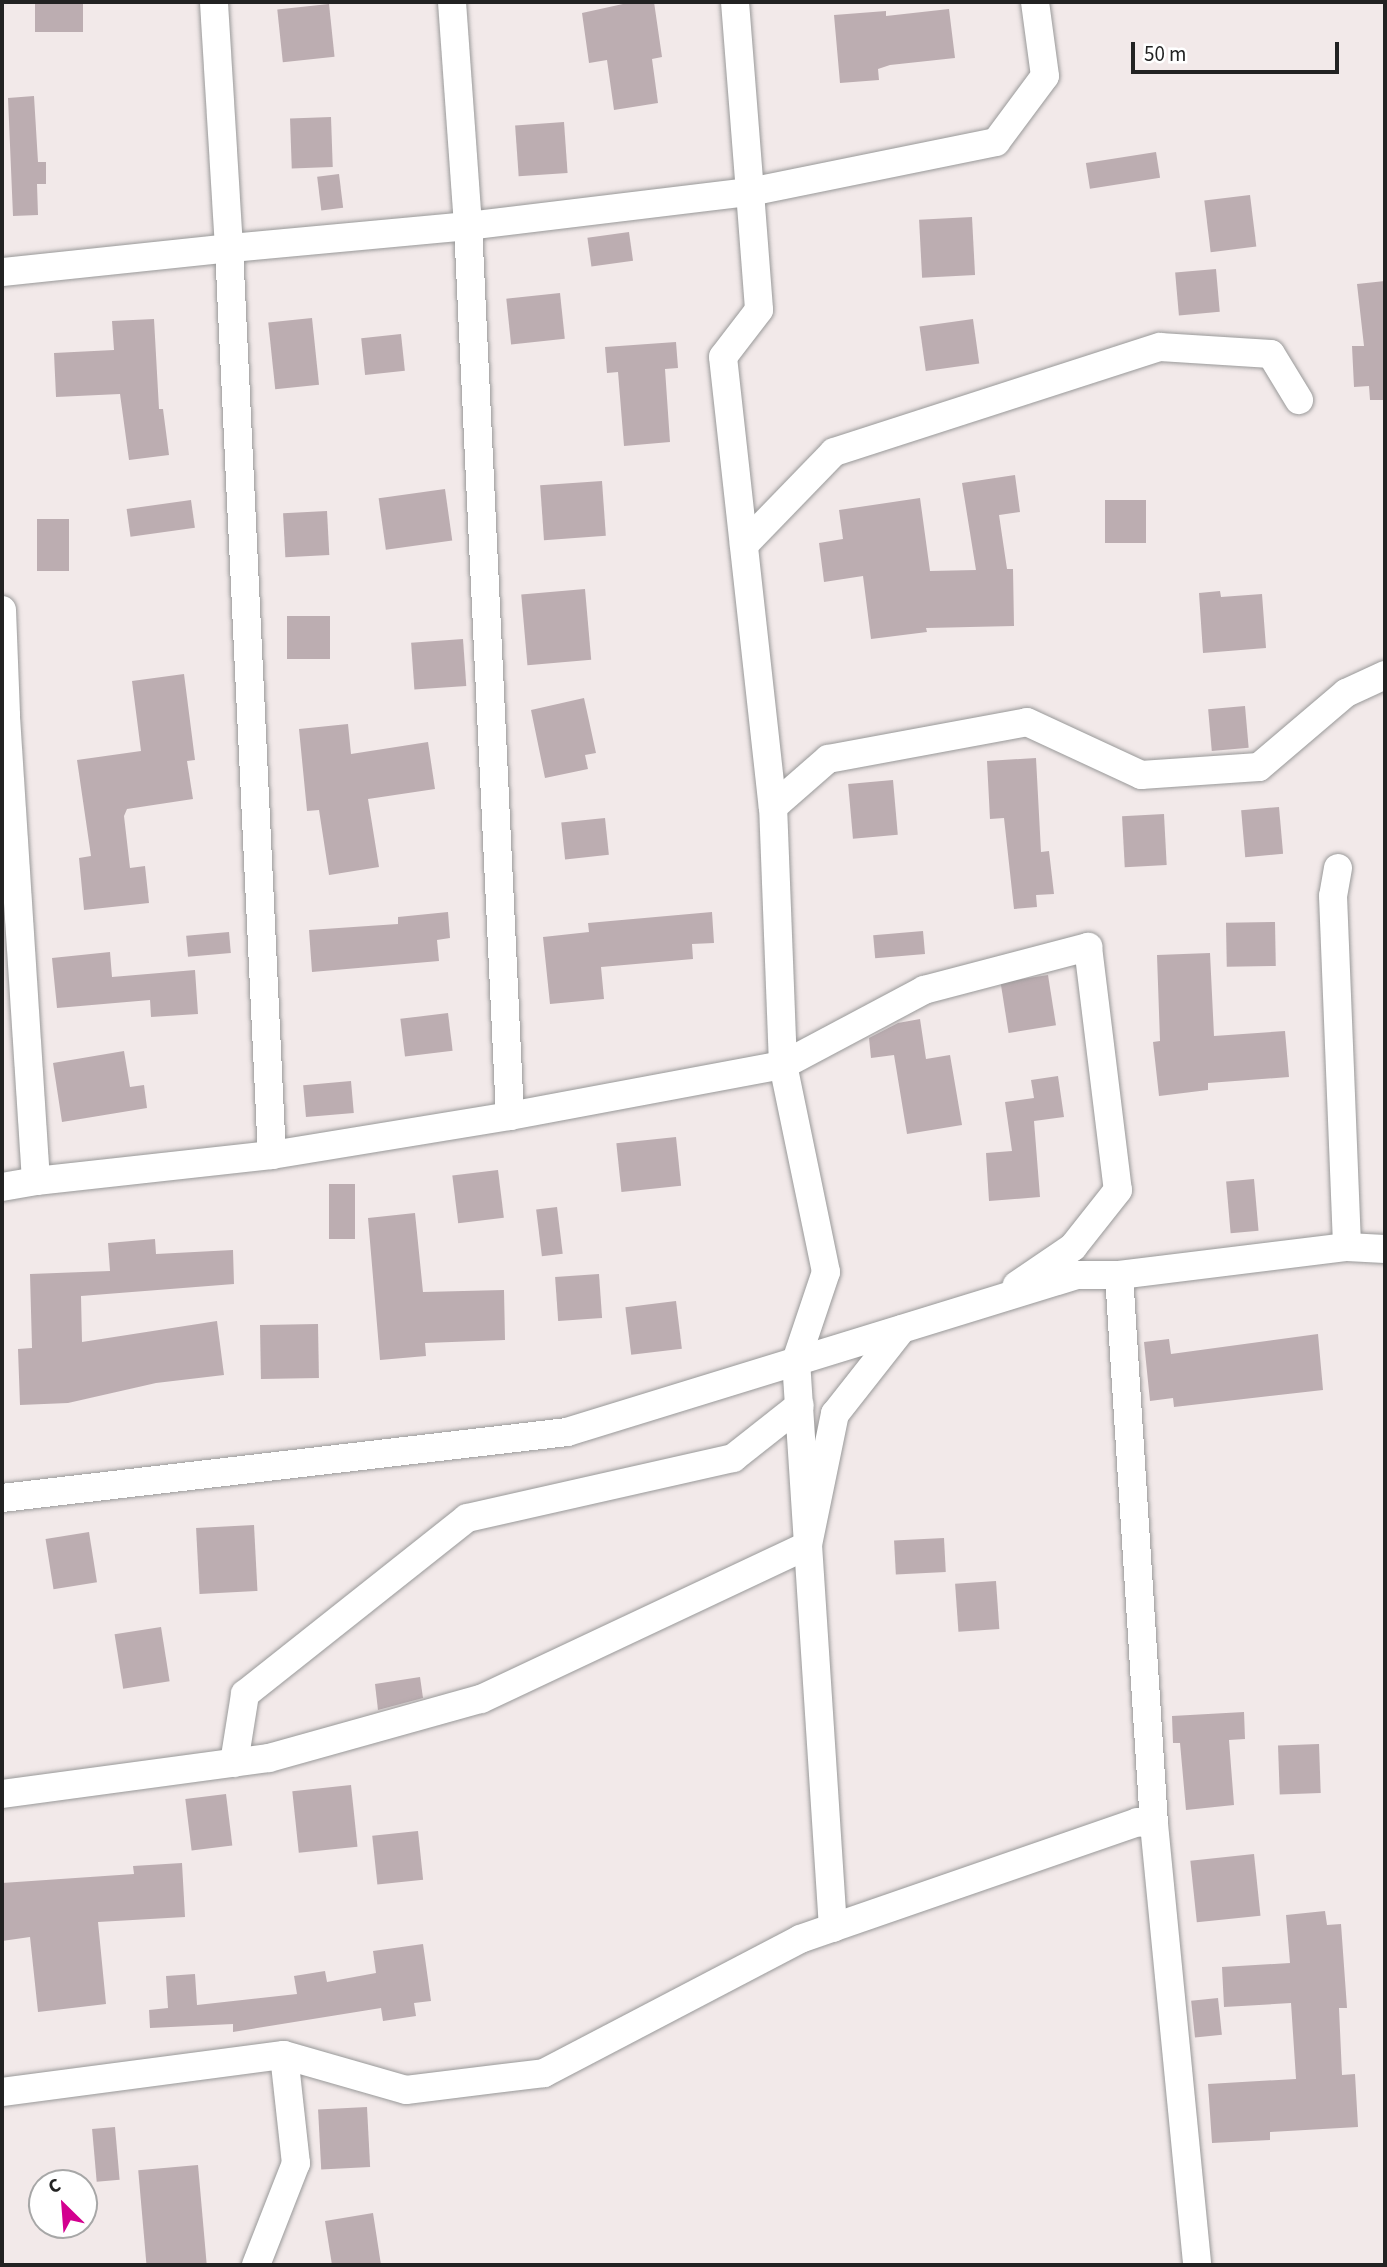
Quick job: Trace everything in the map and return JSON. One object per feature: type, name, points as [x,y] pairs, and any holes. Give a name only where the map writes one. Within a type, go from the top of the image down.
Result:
[{"type":"street","points":[[214,2],[229,248],[272,1155]]},
{"type":"street","points":[[452,2],[468,226],[510,1116]]},
{"type":"street","points":[[735,2],[759,310],[723,357],[773,807],[783,1065],[826,1272],[796,1362],[833,1928]]},
{"type":"street","points":[[2,272],[468,226],[750,192],[996,142],[1045,76],[1035,2]]},
{"type":"street","points":[[744,545],[834,452],[1160,347],[1271,354],[1299,400]]},
{"type":"street","points":[[2,610],[4,718],[36,1181]]},
{"type":"street","points":[[773,807],[828,759],[1027,722],[1141,775],[1259,767],[1346,693],[1385,675]]},
{"type":"street","points":[[1338,868],[1333,896],[1348,1247]]},
{"type":"street","points":[[2,1187],[272,1155],[510,1116],[783,1065],[924,990],[1088,947],[1118,1190],[1073,1247],[994,1301]]},
{"type":"street","points":[[2,1498],[567,1432],[1077,1275],[1119,1275],[1348,1247],[1385,1249]]},
{"type":"street","points":[[1119,1275],[1154,1824],[1197,2265]]},
{"type":"street","points":[[808,1545],[835,1415],[902,1329]]},
{"type":"street","points":[[234,1762],[245,1694],[467,1518],[733,1458],[800,1405]]},
{"type":"street","points":[[2,1794],[269,1758],[481,1699],[808,1545]]},
{"type":"street","points":[[2,2092],[284,2055],[406,2090],[544,2073],[800,1939],[1137,1822],[1154,1824]]},
{"type":"street","points":[[256,2265],[296,2163],[284,2055]]},
{"type":"building","points":[[35,2],[83,2],[83,32],[35,32]]},
{"type":"building","points":[[632,2],[654,2],[662,57],[652,59],[658,103],[614,110],[607,60],[589,63],[582,13]]},
{"type":"building","points":[[329,4],[335,57],[283,62],[277,9]]},
{"type":"building","points":[[949,9],[955,58],[890,65],[878,69],[879,80],[840,83],[834,15],[886,11],[886,16]]},
{"type":"building","points":[[34,96],[38,162],[46,162],[46,184],[37,184],[38,215],[13,216],[8,98]]},
{"type":"building","points":[[331,117],[333,167],[292,168],[290,118]]},
{"type":"building","points":[[564,122],[568,173],[519,176],[515,125]]},
{"type":"building","points":[[1156,152],[1160,178],[1090,189],[1086,163]]},
{"type":"building","points":[[339,174],[343,208],[321,210],[317,177]]},
{"type":"building","points":[[1250,195],[1256,247],[1211,252],[1204,201]]},
{"type":"building","points":[[972,217],[975,275],[922,278],[919,220]]},
{"type":"building","points":[[629,232],[633,261],[591,267],[587,238]]},
{"type":"building","points":[[1216,269],[1220,312],[1179,315],[1175,273]]},
{"type":"building","points":[[1385,281],[1385,400],[1370,400],[1369,386],[1354,387],[1352,346],[1364,346],[1357,284]]},
{"type":"building","points":[[560,293],[565,339],[511,344],[506,299]]},
{"type":"building","points":[[312,318],[319,385],[275,389],[268,323]]},
{"type":"building","points":[[154,319],[159,409],[163,409],[169,455],[129,460],[120,394],[56,397],[54,353],[114,350],[112,321]]},
{"type":"building","points":[[973,319],[979,364],[926,371],[920,327]]},
{"type":"building","points":[[401,334],[405,371],[365,375],[361,338]]},
{"type":"building","points":[[676,342],[678,368],[665,369],[670,442],[624,446],[618,372],[607,373],[605,347]]},
{"type":"building","points":[[1015,475],[1020,512],[999,515],[1007,569],[1013,569],[1014,626],[926,628],[927,632],[871,639],[863,576],[824,582],[819,543],[843,539],[839,510],[920,498],[930,571],[976,570],[962,483]]},
{"type":"building","points":[[602,481],[606,536],[544,540],[540,485]]},
{"type":"building","points":[[445,489],[452,540],[386,550],[379,498]]},
{"type":"building","points":[[191,500],[195,528],[131,537],[127,509]]},
{"type":"building","points":[[1105,500],[1146,500],[1146,543],[1105,543]]},
{"type":"building","points":[[327,511],[329,555],[285,557],[283,513]]},
{"type":"building","points":[[37,519],[69,519],[69,571],[37,571]]},
{"type":"building","points":[[585,589],[591,660],[527,665],[521,595]]},
{"type":"building","points":[[1220,591],[1221,597],[1262,594],[1266,648],[1203,653],[1199,593]]},
{"type":"building","points":[[287,616],[330,616],[330,659],[287,659]]},
{"type":"building","points":[[463,639],[466,686],[414,690],[411,643]]},
{"type":"building","points":[[184,674],[195,760],[187,761],[193,799],[127,809],[124,816],[130,868],[145,866],[149,903],[84,910],[79,858],[91,856],[77,760],[141,751],[132,681]]},
{"type":"building","points":[[584,698],[596,753],[585,755],[588,769],[545,778],[531,710]]},
{"type":"building","points":[[1245,706],[1249,748],[1212,751],[1208,709]]},
{"type":"building","points":[[348,724],[351,754],[428,742],[435,789],[368,799],[379,867],[329,875],[319,810],[307,811],[299,729]]},
{"type":"building","points":[[1036,758],[1041,852],[1049,851],[1054,894],[1036,895],[1037,907],[1014,909],[1004,818],[990,819],[987,761]]},
{"type":"building","points":[[893,780],[898,835],[853,839],[848,784]]},
{"type":"building","points":[[1279,807],[1283,854],[1245,857],[1241,810]]},
{"type":"building","points":[[1164,814],[1167,865],[1125,867],[1122,816]]},
{"type":"building","points":[[605,818],[609,855],[565,859],[561,823]]},
{"type":"building","points":[[448,912],[450,938],[437,940],[439,961],[312,972],[309,930],[398,924],[398,917]]},
{"type":"building","points":[[712,912],[714,943],[692,944],[693,959],[601,967],[604,999],[550,1004],[543,937],[589,932],[588,923]]},
{"type":"building","points":[[1275,922],[1276,966],[1227,967],[1226,923]]},
{"type":"building","points":[[923,931],[925,954],[875,958],[873,935]]},
{"type":"building","points":[[229,932],[231,953],[188,957],[186,936]]},
{"type":"building","points":[[110,952],[112,977],[195,970],[198,1014],[151,1017],[150,1000],[57,1008],[52,958]]},
{"type":"building","points":[[1210,953],[1214,1036],[1285,1031],[1289,1077],[1208,1083],[1208,1090],[1159,1096],[1153,1042],[1160,1041],[1157,955]]},
{"type":"building","points":[[1048,975],[1056,1025],[1009,1033],[1001,983]]},
{"type":"building","points":[[448,1013],[453,1051],[405,1057],[400,1019]]},
{"type":"building","points":[[920,1019],[926,1059],[950,1055],[962,1125],[907,1134],[894,1055],[871,1058],[869,1038],[898,1023]]},
{"type":"building","points":[[124,1051],[130,1087],[144,1085],[147,1108],[62,1122],[53,1063]]},
{"type":"building","points":[[1058,1076],[1064,1117],[1034,1121],[1040,1197],[989,1201],[986,1153],[1012,1151],[1005,1102],[1034,1098],[1031,1080]]},
{"type":"building","points":[[351,1081],[354,1113],[306,1117],[303,1085]]},
{"type":"building","points":[[676,1137],[681,1186],[621,1192],[616,1143]]},
{"type":"building","points":[[498,1170],[504,1218],[458,1223],[452,1176]]},
{"type":"building","points":[[1254,1179],[1259,1231],[1231,1233],[1226,1181]]},
{"type":"building","points":[[329,1184],[355,1184],[355,1239],[329,1239]]},
{"type":"building","points":[[557,1207],[563,1254],[542,1256],[536,1210]]},
{"type":"building","points":[[415,1213],[423,1292],[504,1290],[505,1340],[425,1343],[426,1356],[380,1360],[368,1218]]},
{"type":"building","points":[[155,1239],[156,1254],[233,1250],[234,1284],[81,1296],[82,1342],[217,1321],[224,1375],[156,1383],[68,1403],[20,1405],[18,1349],[32,1348],[30,1274],[110,1271],[108,1243]]},
{"type":"building","points":[[599,1274],[602,1318],[558,1321],[555,1277]]},
{"type":"building","points":[[676,1301],[682,1349],[631,1355],[625,1307]]},
{"type":"building","points":[[318,1324],[319,1378],[261,1379],[260,1325]]},
{"type":"building","points":[[1318,1334],[1323,1390],[1174,1407],[1173,1398],[1150,1401],[1144,1342],[1169,1339],[1171,1354]]},
{"type":"building","points":[[254,1525],[257,1591],[200,1594],[196,1528]]},
{"type":"building","points":[[89,1532],[97,1582],[54,1589],[46,1539]]},
{"type":"building","points":[[944,1538],[946,1572],[896,1575],[894,1541]]},
{"type":"building","points":[[996,1581],[999,1629],[958,1632],[955,1584]]},
{"type":"building","points":[[161,1627],[170,1681],[123,1689],[115,1634]]},
{"type":"building","points":[[420,1677],[423,1698],[378,1710],[375,1684]]},
{"type":"building","points":[[1244,1712],[1245,1739],[1229,1740],[1234,1805],[1186,1810],[1180,1743],[1173,1743],[1172,1716]]},
{"type":"building","points":[[1319,1744],[1321,1793],[1280,1794],[1278,1745]]},
{"type":"building","points":[[351,1785],[357,1847],[299,1853],[292,1791]]},
{"type":"building","points":[[226,1794],[232,1846],[192,1851],[185,1799]]},
{"type":"building","points":[[418,1831],[423,1880],[377,1885],[372,1836]]},
{"type":"building","points":[[1254,1854],[1260,1916],[1197,1922],[1190,1861]]},
{"type":"building","points":[[182,1863],[185,1917],[98,1922],[106,2004],[38,2012],[30,1937],[2,1941],[2,1883],[134,1874],[133,1866]]},
{"type":"building","points":[[1325,1911],[1327,1925],[1341,1924],[1347,2008],[1339,2008],[1342,2075],[1355,2074],[1358,2127],[1270,2132],[1270,2140],[1212,2143],[1208,2084],[1296,2079],[1291,2003],[1224,2007],[1222,1967],[1290,1963],[1286,1915]]},
{"type":"building","points":[[423,1944],[431,2001],[414,2003],[416,2016],[383,2021],[381,2008],[233,2032],[233,2024],[150,2028],[149,2010],[168,2008],[166,1976],[195,1974],[197,2005],[297,1994],[294,1976],[325,1971],[327,1982],[376,1973],[373,1951]]},
{"type":"building","points":[[1218,1998],[1222,2035],[1195,2038],[1191,2001]]},
{"type":"building","points":[[367,2107],[370,2167],[321,2169],[318,2110]]},
{"type":"building","points":[[115,2127],[120,2180],[98,2182],[98,2169],[96,2169],[92,2129]]},
{"type":"building","points":[[198,2165],[207,2265],[147,2265],[138,2170]]},
{"type":"building","points":[[373,2213],[381,2265],[332,2265],[325,2221]]}]
